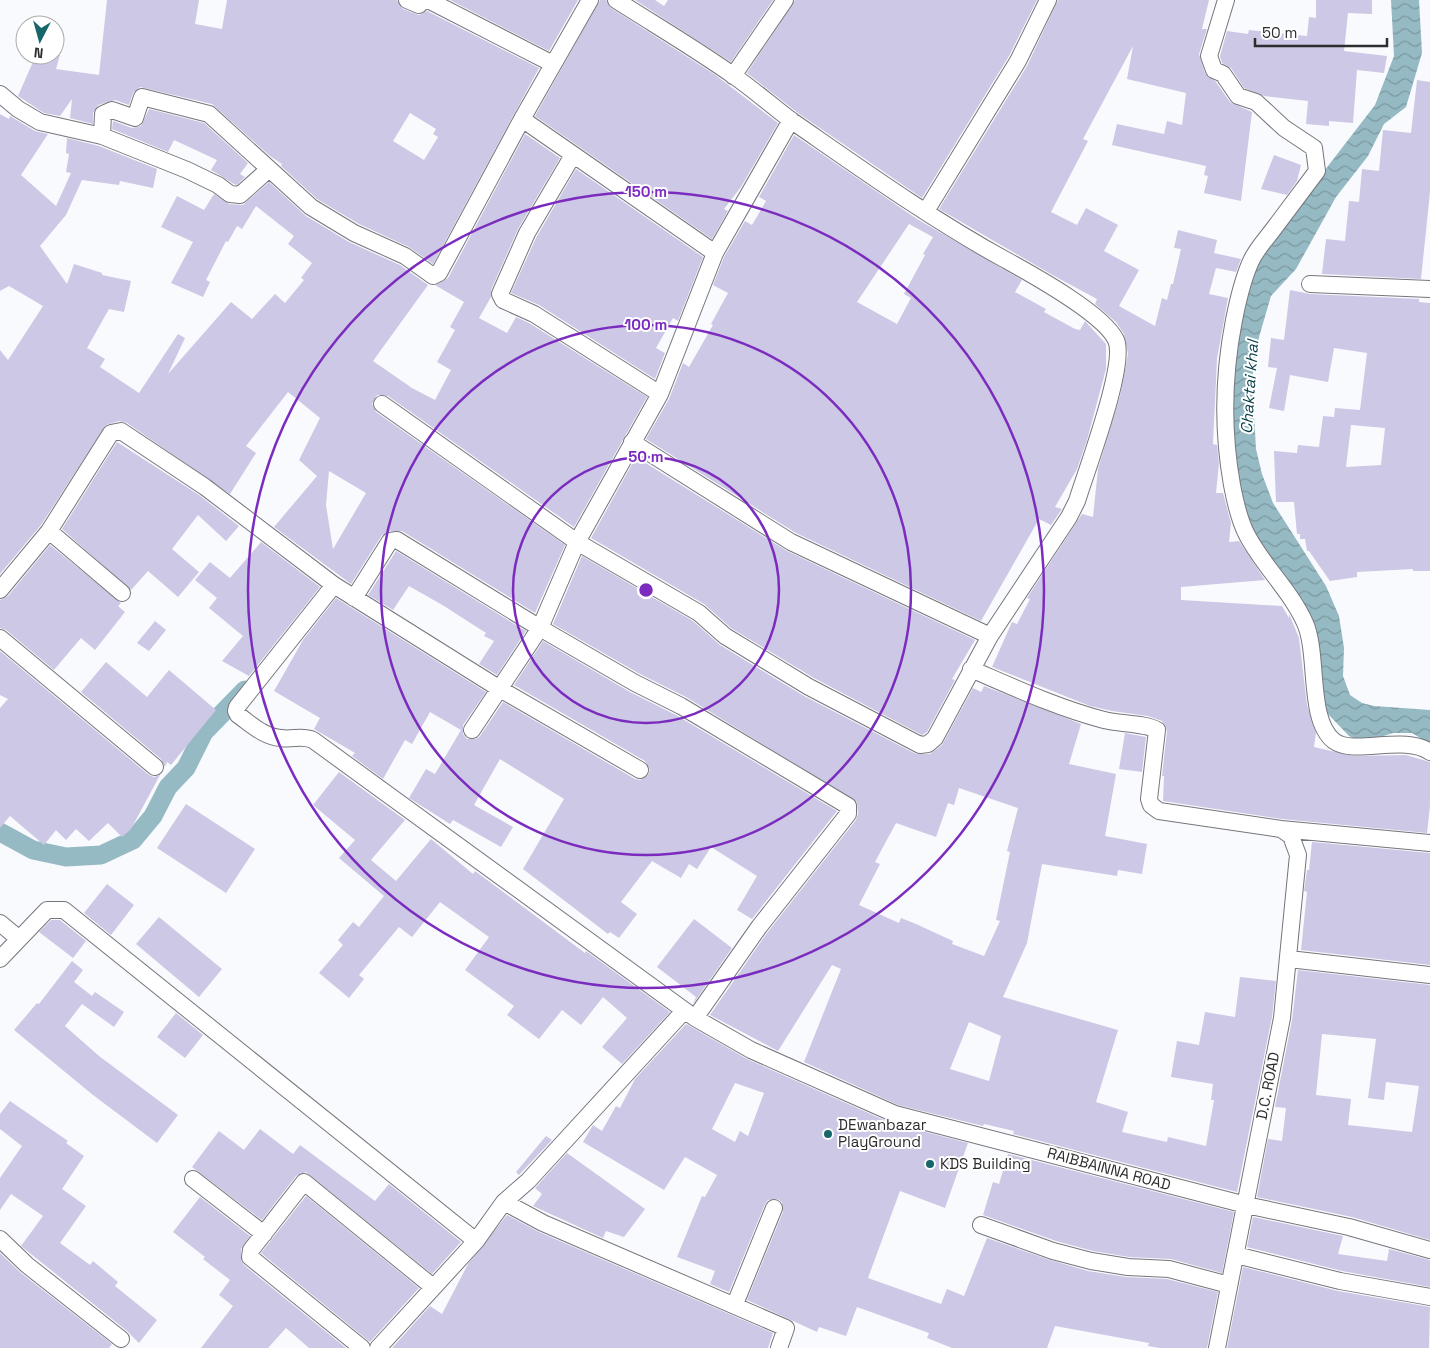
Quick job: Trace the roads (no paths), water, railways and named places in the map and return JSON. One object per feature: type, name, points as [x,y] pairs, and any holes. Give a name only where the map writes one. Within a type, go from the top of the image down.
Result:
[{"type":"street","points":[[408,0],[419,5],[422,0]]},
{"type":"street","points":[[428,0],[553,64]]},
{"type":"street","points":[[102,136],[103,114],[107,111],[135,118],[140,101],[146,97],[209,114],[311,207],[354,233],[405,256],[433,276],[439,272],[522,119],[590,0]]},
{"type":"street","points":[[382,404],[577,542],[699,613],[725,636],[809,687],[920,745],[928,744],[935,738],[990,636],[1074,506],[1116,375],[1119,348],[1116,339],[1094,316],[1052,286],[991,252],[926,210],[791,120],[733,76],[616,0]]},
{"type":"street","points":[[733,76],[785,0]]},
{"type":"street","points":[[926,210],[1018,61],[1048,0]]},
{"type":"street","points":[[1226,0],[1210,56],[1214,70],[1223,74],[1238,96],[1256,102],[1284,128],[1314,148],[1317,171],[1252,258],[1238,298],[1228,352],[1224,394],[1225,446],[1238,513],[1246,534],[1297,608],[1305,623],[1310,639],[1319,717],[1331,738],[1336,743],[1353,745],[1405,745],[1426,749],[1430,752]]},
{"type":"street","points":[[0,94],[18,109],[40,122],[102,136],[187,170],[218,185],[230,194],[240,195],[269,169]]},
{"type":"street","points":[[522,119],[715,253]]},
{"type":"street","points":[[472,730],[540,628],[577,542],[660,394],[715,253],[791,120]]},
{"type":"street","points":[[573,155],[527,233],[500,294],[503,300],[534,314],[660,394]]},
{"type":"street","points":[[1310,284],[1430,289]]},
{"type":"street","points":[[0,590],[49,531],[111,433],[121,431],[205,487],[334,586],[500,690],[640,770]]},
{"type":"street","points":[[632,442],[791,542],[990,636]]},
{"type":"street","points":[[49,531],[122,593]]},
{"type":"street","points":[[354,598],[393,539],[540,628],[635,683],[681,706],[848,806],[848,814],[689,1014],[528,1181],[504,1202],[476,1241],[378,1348]]},
{"type":"street","name":"RAIBBAINNA ROAD","points":[[334,586],[237,707],[238,715],[267,735],[279,738],[305,737],[313,740],[689,1014],[751,1050],[895,1114],[1246,1205],[1350,1228],[1430,1250]]},
{"type":"street","points":[[0,638],[155,767]]},
{"type":"street","points":[[971,669],[1063,707],[1105,720],[1150,727],[1157,730],[1149,799],[1154,809],[1281,829],[1430,843]]},
{"type":"street","name":"D.C. ROAD","points":[[1217,1348],[1282,1018],[1298,855],[1291,836],[1281,829]]},
{"type":"street","points":[[0,959],[18,938],[47,910],[64,910],[476,1241]]},
{"type":"street","points":[[0,923],[18,938]]},
{"type":"street","points":[[1289,959],[1430,975]]},
{"type":"street","points":[[193,1179],[264,1234]]},
{"type":"street","points":[[362,1348],[250,1257],[251,1250],[304,1182],[433,1287]]},
{"type":"street","points":[[504,1202],[591,1245],[735,1304],[786,1328],[779,1348]]},
{"type":"street","points":[[735,1304],[774,1208]]},
{"type":"street","points":[[981,1225],[1053,1251],[1091,1262],[1128,1267],[1168,1269],[1229,1286]]},
{"type":"street","points":[[0,1239],[27,1265],[121,1339]]},
{"type":"street","points":[[1236,1255],[1340,1281],[1430,1297]]},
{"type":"water","name":"Chaktai khal","points":[[1391,0],[1419,0],[1422,53],[1406,107],[1384,124],[1368,156],[1336,197],[1296,269],[1271,296],[1259,337],[1252,379],[1256,449],[1262,474],[1273,503],[1326,586],[1339,616],[1344,648],[1343,676],[1350,695],[1362,703],[1374,706],[1430,710],[1430,744],[1412,733],[1393,733],[1368,741],[1358,740],[1349,736],[1327,713],[1313,636],[1251,535],[1231,461],[1231,356],[1244,289],[1265,252],[1298,205],[1375,105],[1394,56]]},
{"type":"waterway","points":[[0,832],[33,850],[66,857],[101,855],[133,840],[153,816],[168,787],[186,768],[204,732],[245,690]]},
{"type":"place","name":"DEwanbazar PlayGround","points":[[828,1134]]},
{"type":"place","name":"KDS Building","points":[[930,1164]]}]
